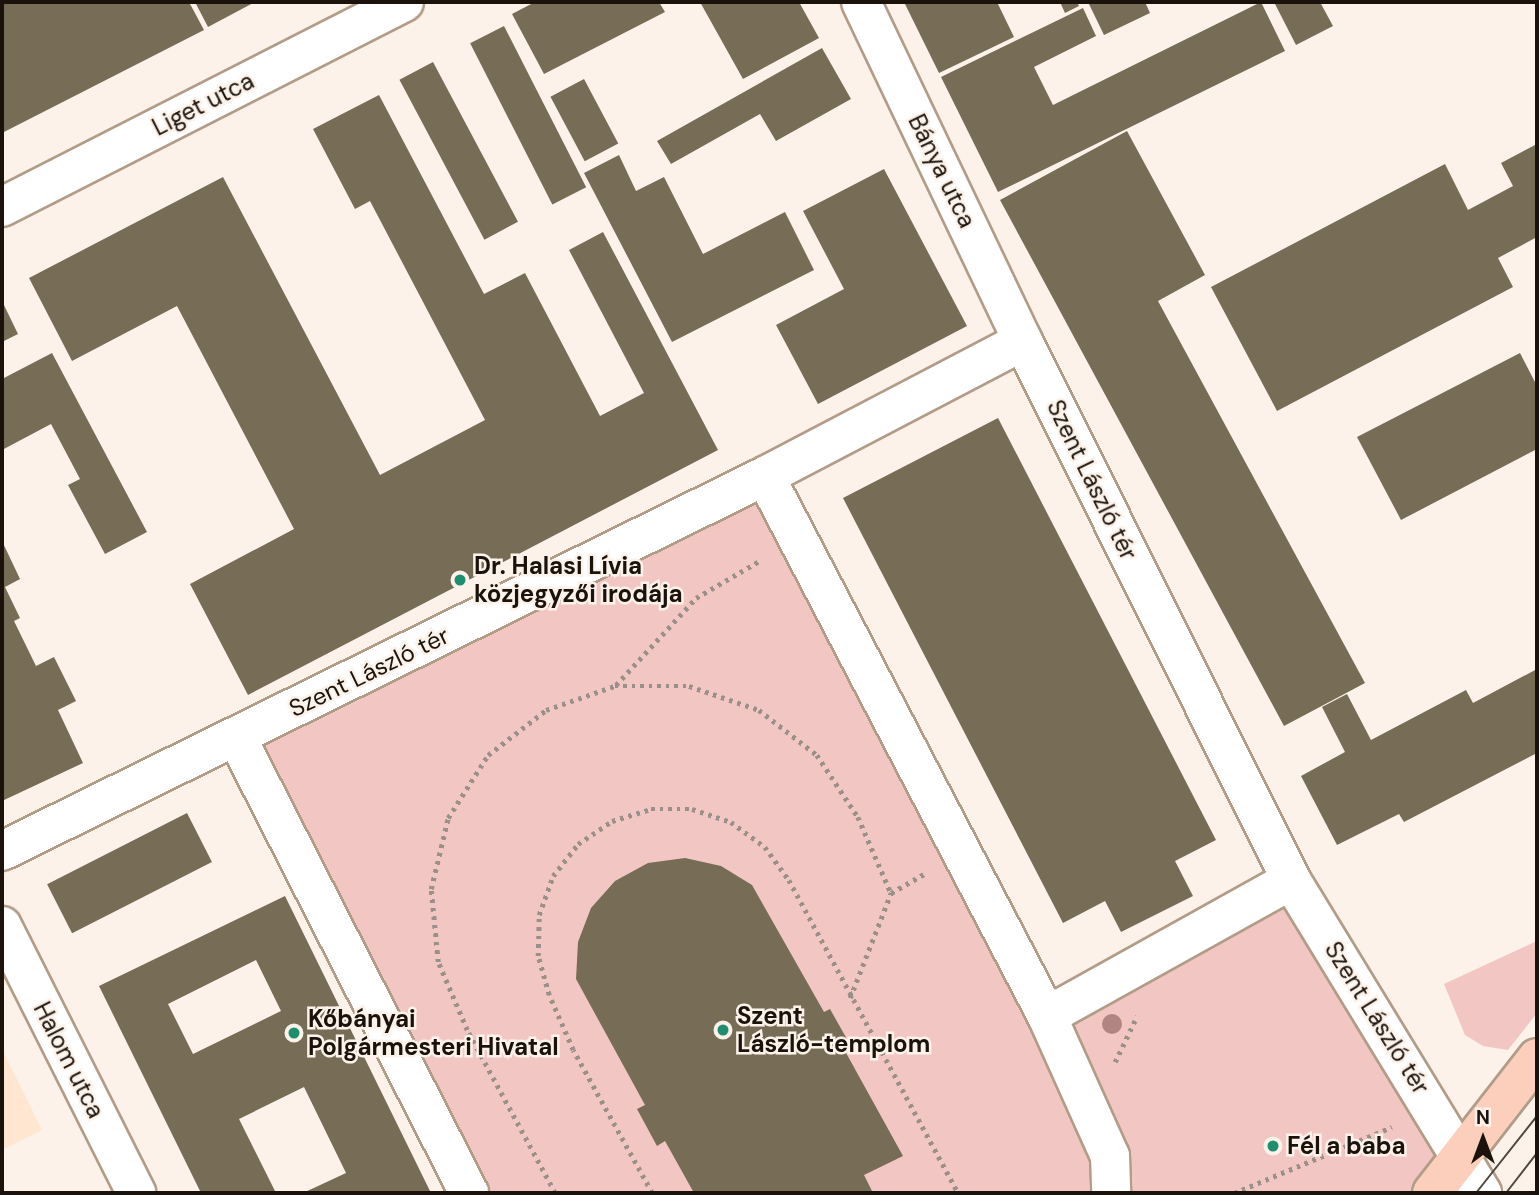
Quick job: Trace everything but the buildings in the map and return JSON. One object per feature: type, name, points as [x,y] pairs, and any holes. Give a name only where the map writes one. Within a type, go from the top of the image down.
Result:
[{"type":"main road","points":[[1432,1193],[1537,1058]]},
{"type":"street","name":"Liget utca","points":[[2,207],[404,2]]},
{"type":"street","name":"Bánya utca","points":[[861,2],[1023,341]]},
{"type":"street","name":"Szent László tér","points":[[2,851],[237,738],[765,476],[1023,341],[1291,880],[1435,1110],[1460,1157]]},
{"type":"street","points":[[765,476],[1047,1016],[1110,1156],[1111,1193]]},
{"type":"street","points":[[237,738],[470,1193]]},
{"type":"street","points":[[1047,1016],[1291,880]]},
{"type":"street","name":"Halom utca","points":[[2,926],[136,1193]]},
{"type":"street","points":[[1460,1157],[1482,1193]]},
{"type":"path","points":[[615,686],[696,598],[798,539]]},
{"type":"path","points":[[555,1193],[467,1030],[438,962],[430,890],[448,818],[488,755],[546,710],[615,686],[689,686],[759,710],[817,755],[858,817],[891,893]]},
{"type":"path","points":[[652,1193],[573,1050],[549,995],[538,956],[539,915],[553,876],[578,844],[612,821],[651,809],[692,809],[732,822],[765,847],[789,880],[957,1193]]},
{"type":"path","points":[[850,998],[891,893],[962,853]]},
{"type":"path","points":[[1090,1113],[1143,1006]]},
{"type":"path","points":[[1234,1193],[1435,1110]]},
{"type":"shaded area","points":[[765,476],[1047,1015],[1291,880],[1460,1157],[1432,1193],[469,1193],[237,738]]},
{"type":"shaded area","points":[[1537,941],[1537,1013],[1508,1050],[1483,1046],[1465,1035],[1444,984]]},
{"type":"shaded area","points":[[2,1049],[42,1130],[2,1150]]},
{"type":"tram line","points":[[1476,1193],[1537,1116]]},
{"type":"tram line","points":[[1506,1193],[1537,1153]]},
{"type":"place","name":"Dr. Halasi Lívia közjegyzői irodája","points":[[460,580]]},
{"type":"place","name":"Szent László-templom","points":[[723,1030]]},
{"type":"place","name":"Kőbányai Polgármesteri Hivatal","points":[[294,1033]]},
{"type":"place","name":"Fél a baba","points":[[1273,1146]]}]
